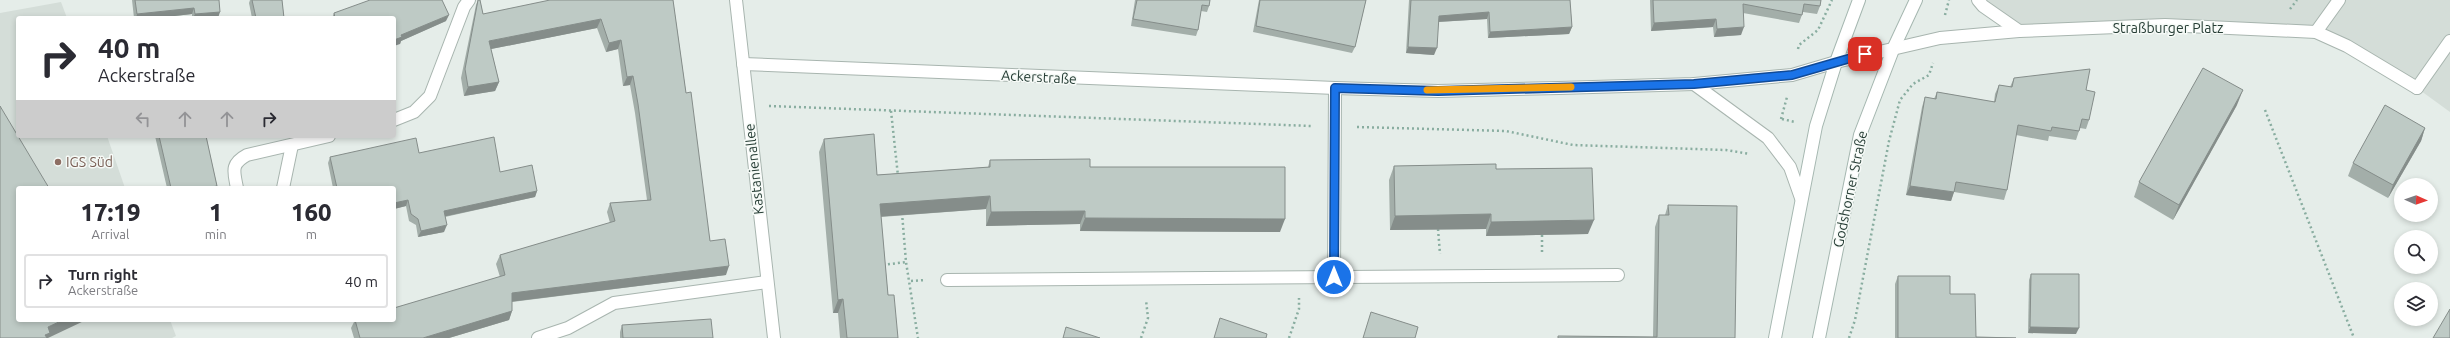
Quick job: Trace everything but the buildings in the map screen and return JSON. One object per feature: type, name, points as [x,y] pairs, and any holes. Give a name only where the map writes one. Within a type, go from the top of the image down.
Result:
[{"type":"street","points":[[396,119],[414,112],[430,96],[464,7],[469,0]]},
{"type":"street","name":"Kastanienallee","points":[[736,0],[774,338]]},
{"type":"street","points":[[1775,338],[1816,126],[1836,62],[1859,0]]},
{"type":"street","name":"Godshorner Straße","points":[[1819,338],[1860,135],[1894,47],[1916,0]]},
{"type":"street","points":[[1978,0],[1983,6],[2019,31]]},
{"type":"street","points":[[2316,32],[2339,0]]},
{"type":"street","name":"Straßburger Platz","points":[[1836,62],[1894,47],[1940,38],[2019,31],[2165,25],[2316,32],[2347,46],[2417,88],[2450,41]]},
{"type":"street","name":"Ackerstraße","points":[[743,64],[1438,91],[1694,84],[1792,75],[1836,62]]},
{"type":"street","points":[[1694,84],[1768,138],[1790,167],[1801,198]]},
{"type":"street","points":[[1334,277],[1335,88]]},
{"type":"street","points":[[238,186],[234,169],[238,160],[247,155],[321,138]]},
{"type":"street","points":[[283,186],[292,145]]},
{"type":"street","points":[[947,280],[1618,275]]},
{"type":"street","points":[[538,338],[568,328],[614,302],[767,282]]},
{"type":"path","points":[[748,105],[1334,127],[1506,131],[1573,145],[1726,150],[1756,156],[1782,119],[1799,45],[1818,30],[1832,0]]},
{"type":"path","points":[[1849,338],[1854,320],[1889,141],[1900,100],[1913,84],[1930,75],[1940,38]]},
{"type":"path","points":[[2265,110],[2354,338]]},
{"type":"path","points":[[891,111],[899,179]]},
{"type":"path","points":[[902,209],[906,262],[918,338]]},
{"type":"path","points":[[879,265],[906,262]]},
{"type":"path","points":[[1141,338],[1148,318],[1144,278]]},
{"type":"path","points":[[1289,338],[1299,310],[1298,278]]},
{"type":"shaded area","points":[[1978,0],[2450,0],[2450,112],[2417,88],[2316,32],[2276,29],[2019,31]]},
{"type":"shaded area","name":"IGS Süd","points":[[61,2],[66,16],[16,16],[16,138],[108,138],[124,186],[16,186],[16,322],[171,322],[176,336],[172,338],[0,338],[0,13]]},
{"type":"slow traffic","points":[[1427,90],[1571,87]]},
{"type":"place","name":"IGS Süd","points":[[58,162]]},
{"type":"route","points":[[1334,277],[1335,88],[1438,91],[1694,84],[1792,75],[1865,54]]}]
